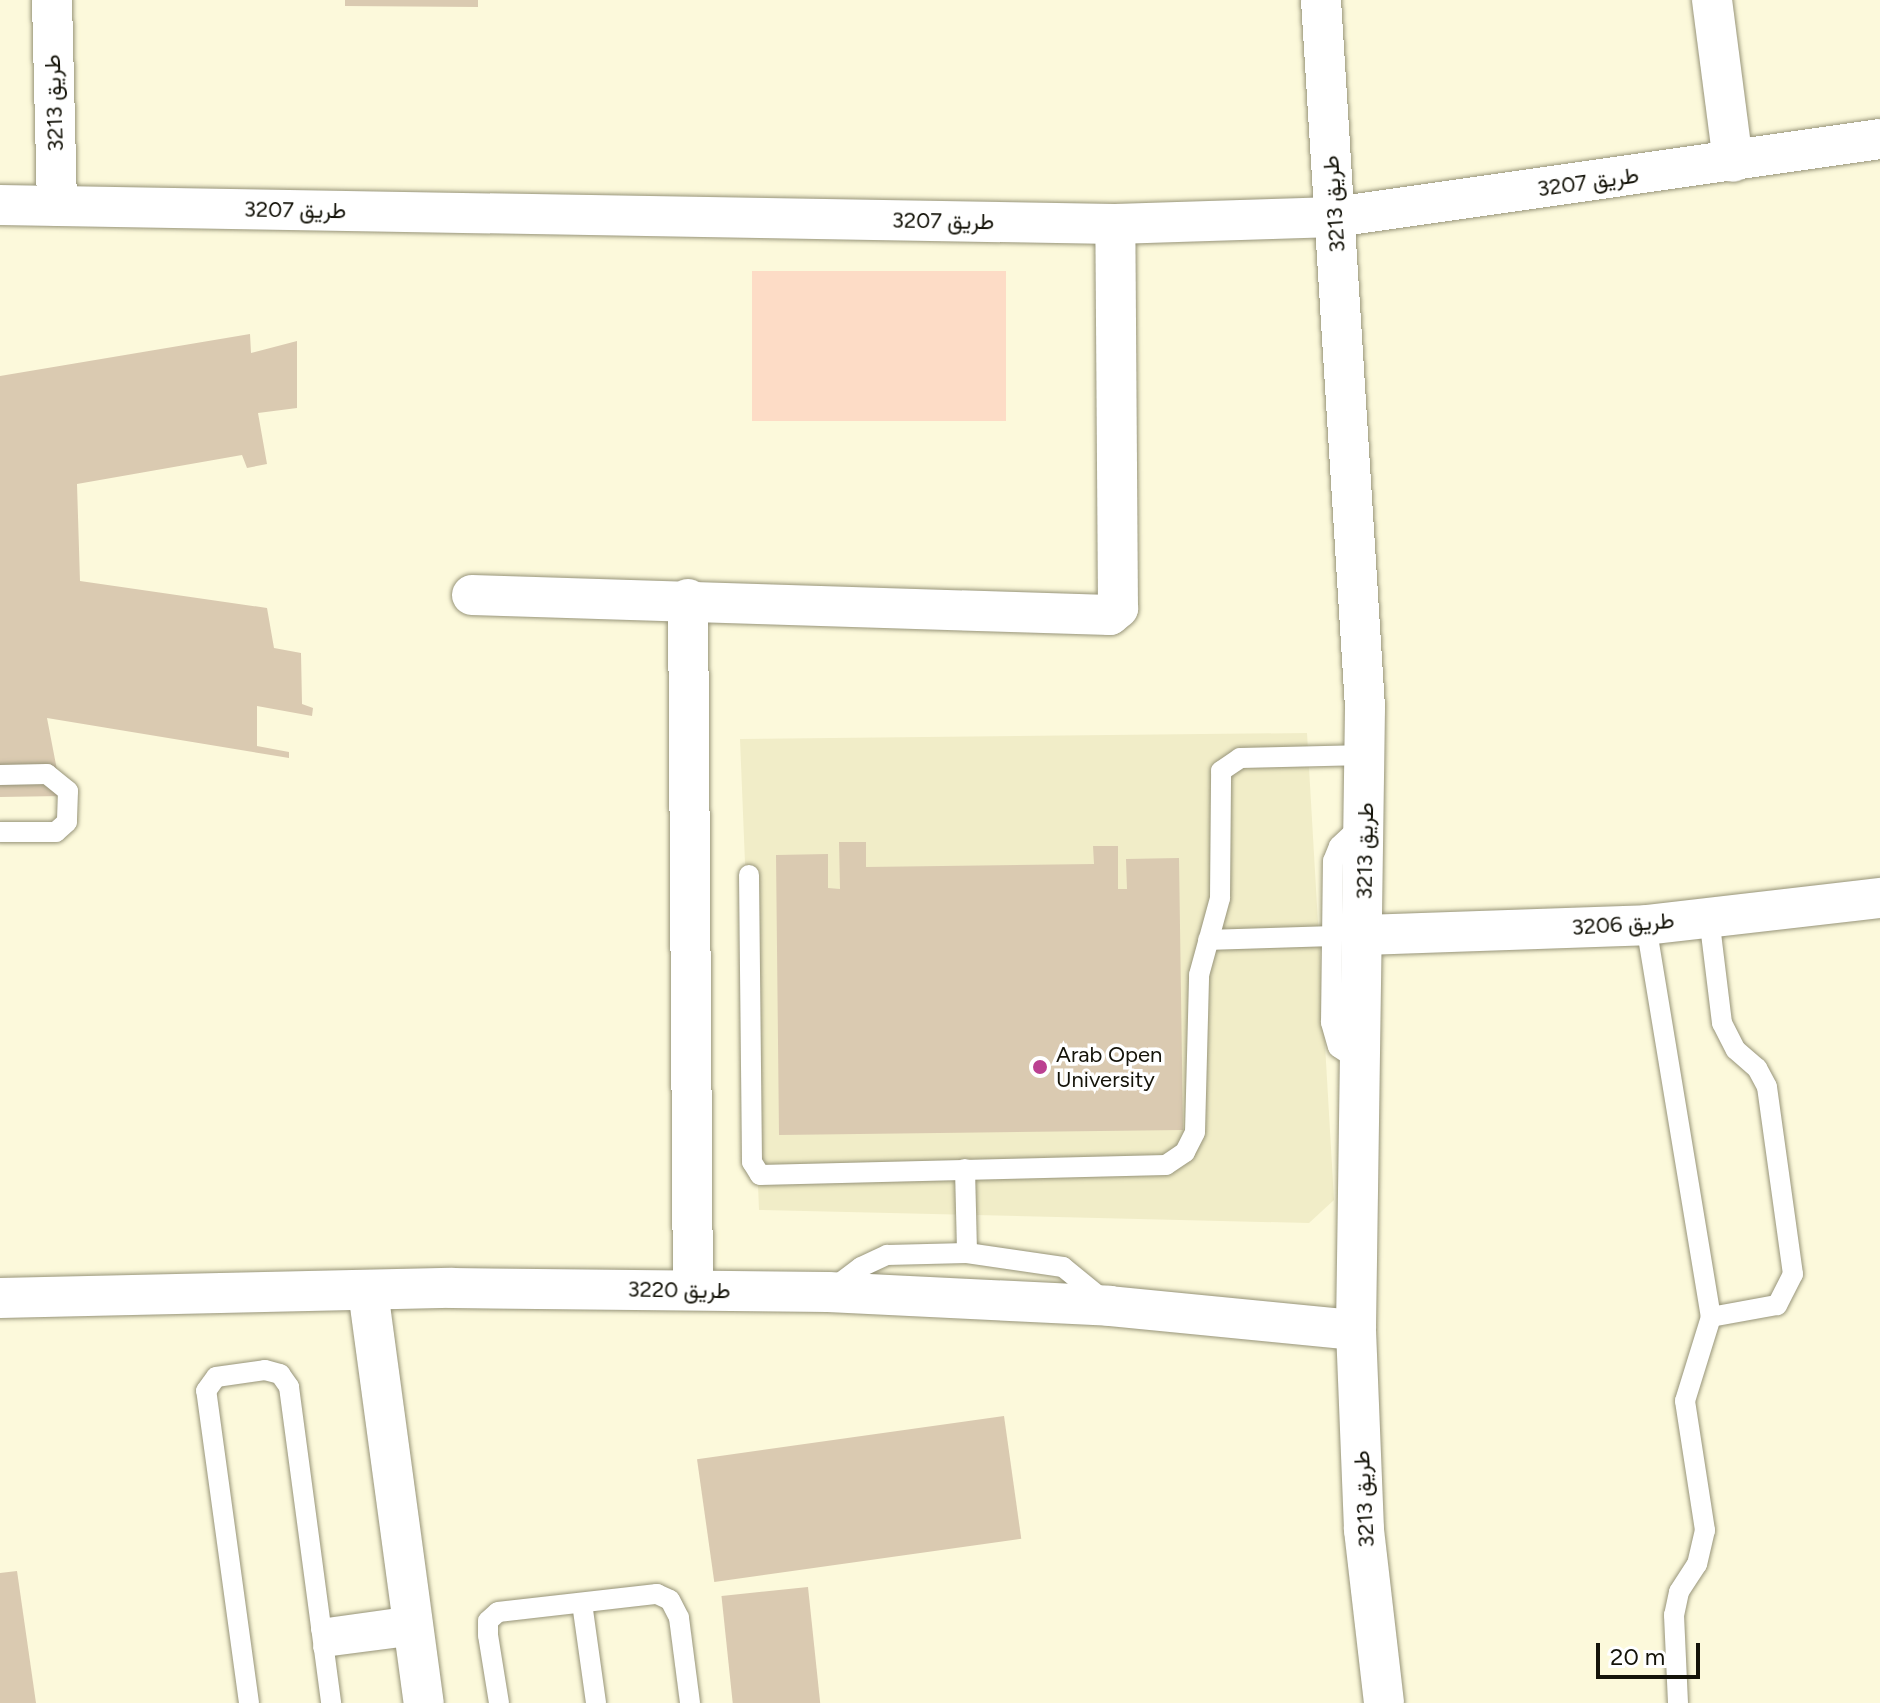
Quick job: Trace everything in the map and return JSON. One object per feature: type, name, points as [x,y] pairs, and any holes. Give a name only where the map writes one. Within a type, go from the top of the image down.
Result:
[{"type":"street","name":"طريق 3213","points":[[52,0],[57,206]]},
{"type":"street","name":"طريق 3213","points":[[1321,0],[1367,755],[1366,822],[1348,935],[1361,1062],[1356,1330],[1364,1530],[1384,1703]]},
{"type":"street","points":[[1712,0],[1733,162]]},
{"type":"street","name":"طريق 3207","points":[[0,205],[1115,224],[1335,217],[1880,139]]},
{"type":"street","points":[[472,595],[688,599],[1110,615],[1118,608],[1115,224]]},
{"type":"street","points":[[688,599],[693,1290]]},
{"type":"street","name":"طريق 3206","points":[[1348,935],[1646,925],[1880,898]]},
{"type":"street","points":[[368,1291],[424,1703]]},
{"type":"street","name":"طريق 3220","points":[[0,1298],[368,1291],[828,1292],[1110,1306],[1356,1330]]},
{"type":"lane","points":[[749,875],[754,1170],[768,1177],[965,1169],[1154,1167],[1185,1152],[1195,1132],[1199,975],[1220,898],[1221,771],[1240,758],[1367,755]]},
{"type":"lane","points":[[0,775],[47,774],[68,791],[67,822],[56,832],[0,832]]},
{"type":"lane","points":[[1709,917],[1722,1023],[1736,1050],[1757,1068],[1767,1087],[1793,1274],[1777,1305],[1711,1317]]},
{"type":"lane","points":[[1646,925],[1711,1317],[1685,1401],[1705,1530],[1697,1564],[1679,1592],[1674,1615],[1678,1703]]},
{"type":"lane","points":[[1208,940],[1348,935]]},
{"type":"lane","points":[[965,1169],[967,1253]]},
{"type":"lane","points":[[828,1292],[861,1267],[887,1255],[967,1253],[1063,1267],[1110,1306]]},
{"type":"lane","points":[[249,1703],[207,1397],[216,1377],[273,1370],[289,1387],[331,1703]]},
{"type":"lane","points":[[499,1703],[488,1621],[498,1612],[657,1594],[670,1600],[679,1618],[690,1703]]},
{"type":"lane","points":[[582,1603],[596,1703]]},
{"type":"lane","points":[[322,1638],[413,1626]]},
{"type":"shaded area","points":[[752,271],[1006,271],[1006,421],[752,421]]},
{"type":"shaded area","name":"Arab Open University","points":[[1307,733],[1334,1200],[1309,1223],[759,1210],[740,739]]},
{"type":"building","points":[[345,0],[478,0],[478,7],[345,6]]},
{"type":"building","points":[[250,334],[251,353],[297,341],[297,408],[258,413],[267,464],[247,468],[242,455],[77,484],[80,581],[267,608],[274,648],[301,653],[302,704],[313,708],[312,716],[257,706],[257,746],[289,752],[289,758],[47,718],[62,796],[0,797],[0,376]]},
{"type":"building","name":"Arab Open University","points":[[839,842],[866,842],[866,867],[1094,864],[1093,846],[1118,846],[1118,889],[1127,889],[1126,859],[1179,858],[1183,1130],[779,1135],[776,855],[828,854],[828,888],[840,889]]},
{"type":"building","points":[[1004,1416],[1021,1539],[714,1582],[697,1459]]},
{"type":"building","points":[[17,1571],[36,1703],[0,1703],[0,1573]]},
{"type":"building","points":[[808,1587],[820,1703],[733,1703],[721,1596]]},
{"type":"place","name":"Arab Open University","points":[[1040,1067]]}]
